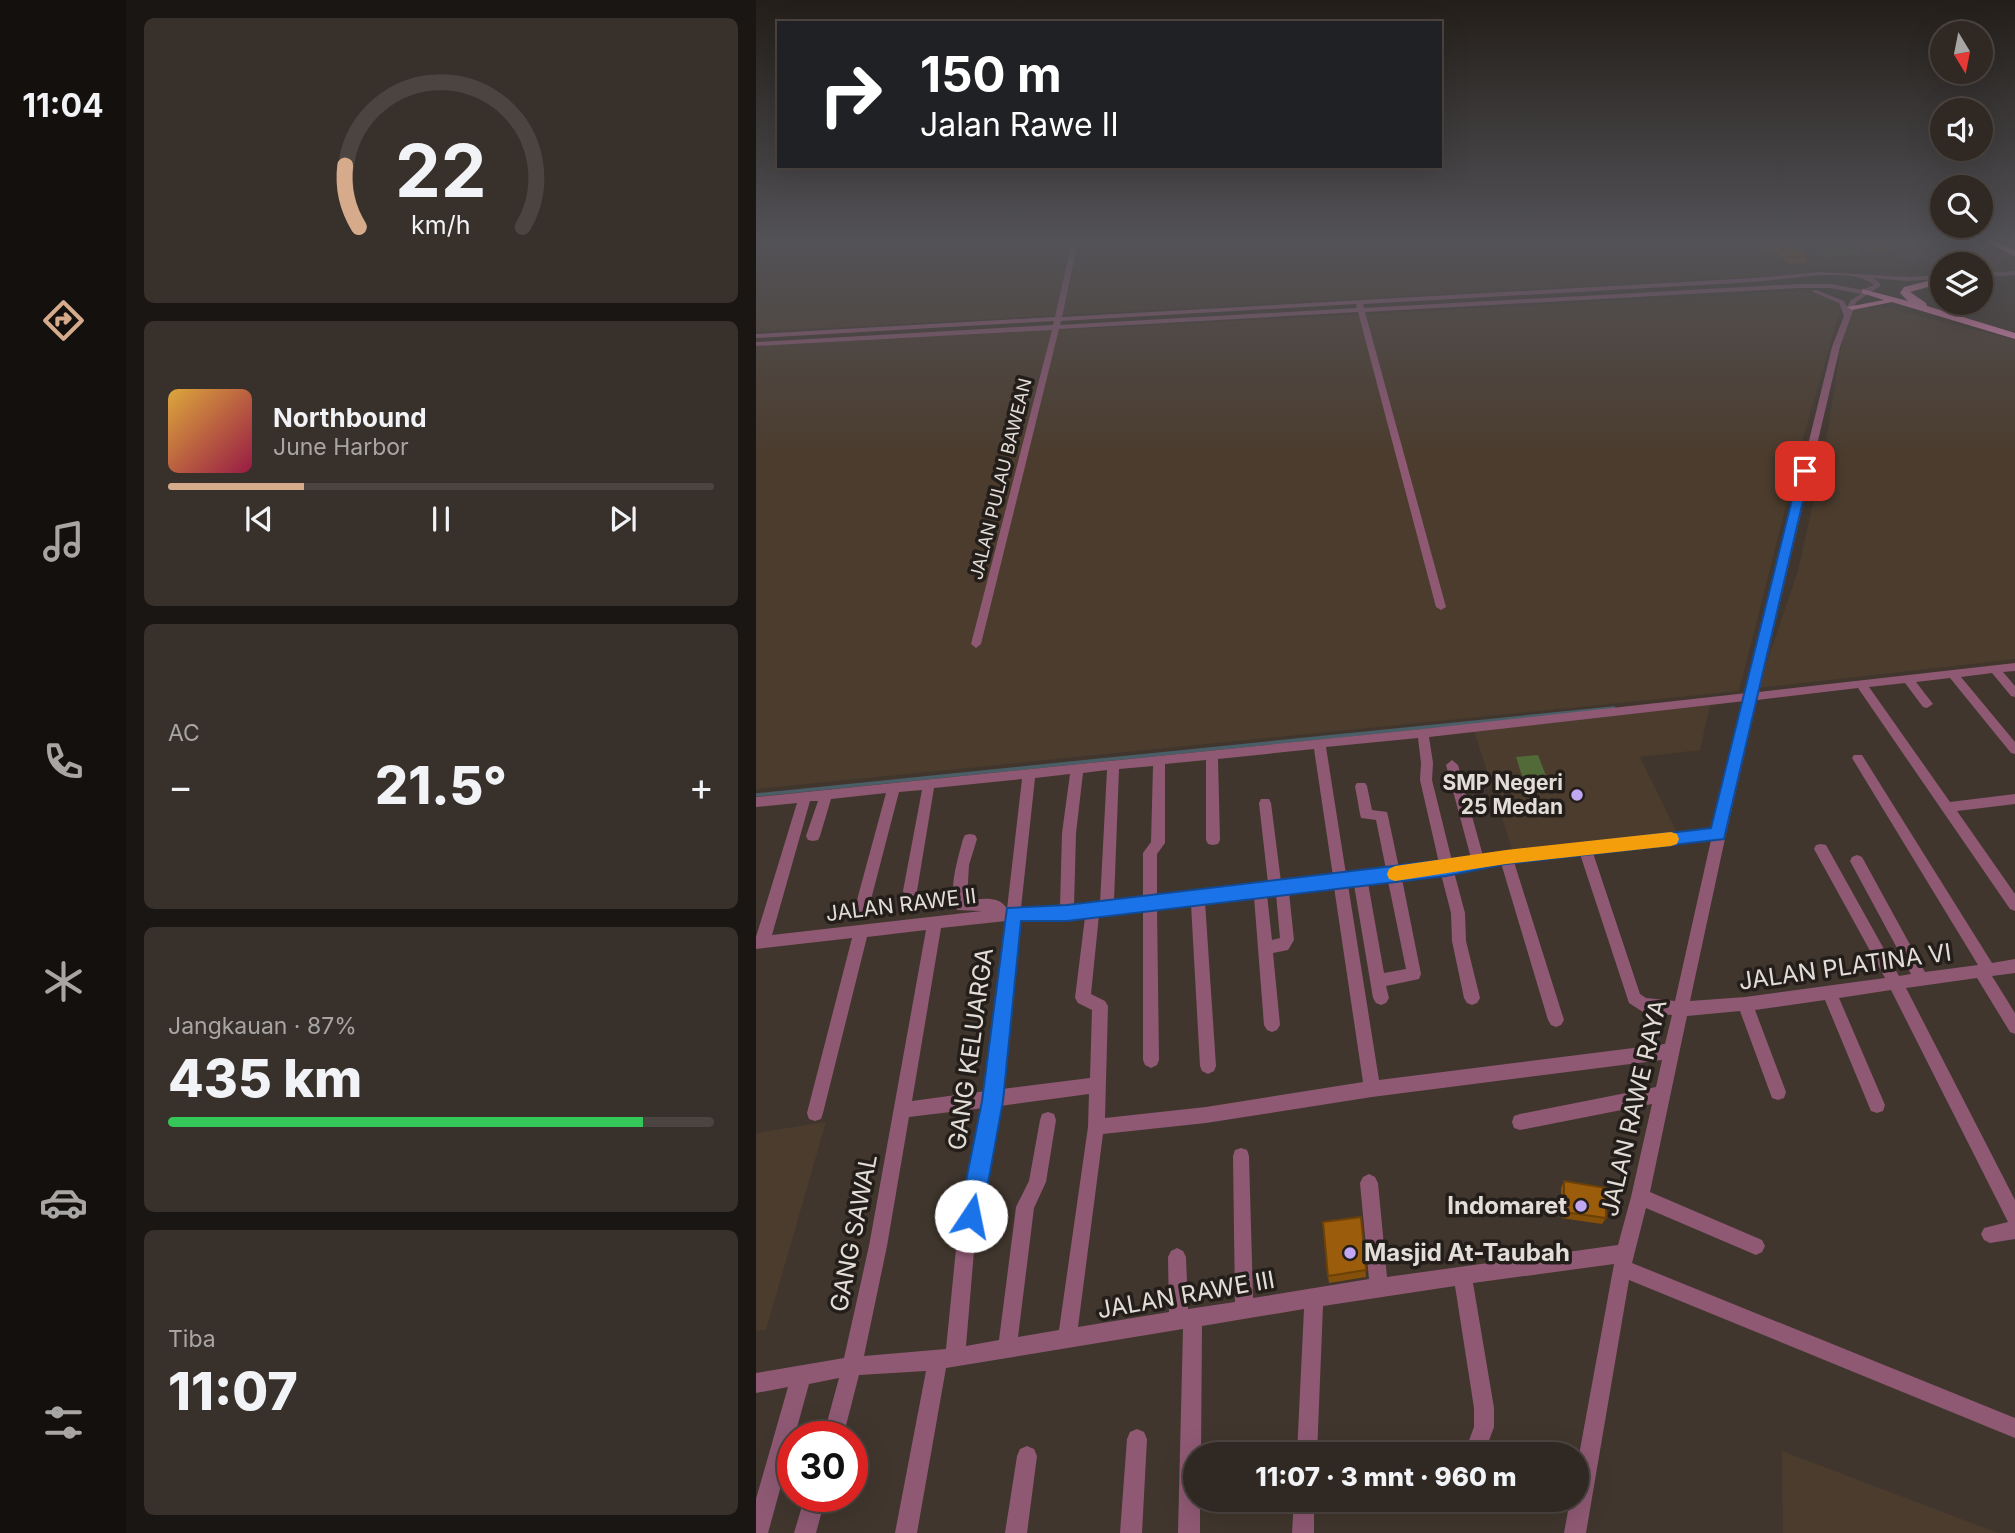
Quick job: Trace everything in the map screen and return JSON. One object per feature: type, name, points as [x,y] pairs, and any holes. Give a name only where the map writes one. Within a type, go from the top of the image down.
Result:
[{"type":"highway","points":[[1941,313],[2015,336]]},
{"type":"highway","points":[[1948,313],[2015,330]]},
{"type":"street","name":"JALAN PULAU BAWEAN","points":[[976,644],[1059,313]]},
{"type":"street","points":[[756,344],[1240,313]]},
{"type":"street","points":[[1362,313],[1441,607]]},
{"type":"street","name":"JALAN RAWE RAYA","points":[[1575,1533],[1624,1261],[1682,1009],[1718,834],[1836,347],[1849,313]]},
{"type":"street","points":[[756,336],[1057,324]]},
{"type":"street","points":[[756,802],[1423,733],[1752,690],[1861,684],[2015,667]]},
{"type":"street","points":[[1994,669],[2015,693]]},
{"type":"street","points":[[1953,674],[2015,750]]},
{"type":"street","points":[[1908,679],[1927,704]]},
{"type":"street","points":[[1861,684],[2015,905]]},
{"type":"street","points":[[1423,733],[1426,780],[1458,913],[1459,941],[1472,998]]},
{"type":"street","points":[[1319,743],[1372,1089]]},
{"type":"street","points":[[1212,754],[1213,840]]},
{"type":"street","points":[[1858,758],[1985,971],[2015,1027]]},
{"type":"street","points":[[1151,1060],[1150,853],[1158,843],[1159,759]]},
{"type":"street","points":[[1067,1339],[1096,1127],[1100,1006],[1083,998],[1100,909],[1113,764]]},
{"type":"street","points":[[1452,765],[1478,861]]},
{"type":"street","points":[[1067,913],[1069,833],[1077,768]]},
{"type":"street","points":[[1006,914],[1029,773]]},
{"type":"street","points":[[910,891],[929,784]]},
{"type":"street","points":[[1361,786],[1366,814],[1382,816],[1414,974],[1378,981]]},
{"type":"street","points":[[861,911],[894,787]]},
{"type":"street","points":[[813,836],[826,794]]},
{"type":"street","points":[[760,943],[805,797]]},
{"type":"street","points":[[1948,807],[2015,799]]},
{"type":"street","points":[[1265,803],[1272,888],[1287,940],[1283,945],[1265,947]]},
{"type":"street","name":"JALAN RAWE II","points":[[760,943],[1006,914],[1067,913],[1446,868],[1506,857],[1718,834]]},
{"type":"street","points":[[970,839],[962,865],[960,903],[962,906],[997,905],[1006,914]]},
{"type":"street","name":"JALAN PLATINA VI","points":[[1585,848],[1634,998],[1643,1006],[1682,1009],[1745,1004],[2015,966]]},
{"type":"street","points":[[1821,849],[1895,982],[2014,1216]]},
{"type":"street","points":[[1506,857],[1556,1020]]},
{"type":"street","points":[[1857,862],[1921,979]]},
{"type":"street","points":[[1360,878],[1381,998]]},
{"type":"street","points":[[1272,888],[1265,947],[1272,1025]]},
{"type":"street","points":[[1198,897],[1208,1066]]},
{"type":"street","name":"GANG KELUARGA","points":[[946,1358],[993,1099],[1006,914]]},
{"type":"street","name":"GANG SAWAL","points":[[854,1366],[904,1110],[935,922]]},
{"type":"street","points":[[815,1113],[861,931]]},
{"type":"street","points":[[1829,992],[1877,1105]]},
{"type":"street","points":[[1745,1004],[1778,1092]]},
{"type":"street","points":[[1096,1127],[1206,1115],[1372,1089],[1672,1051]]},
{"type":"street","points":[[904,1110],[1098,1085]]},
{"type":"street","points":[[1520,1122],[1663,1094]]},
{"type":"street","points":[[1007,1349],[1025,1207],[1037,1182],[1048,1120]]},
{"type":"street","points":[[1241,1156],[1244,1310]]},
{"type":"street","points":[[1369,1183],[1379,1287]]},
{"type":"street","points":[[1640,1197],[1756,1245]]},
{"type":"street","points":[[1990,1234],[2015,1230]]},
{"type":"street","points":[[1177,1257],[1186,1320],[1189,1533]]},
{"type":"street","points":[[1624,1261],[2015,1428]]},
{"type":"street","name":"JALAN RAWE III","points":[[756,1383],[854,1366],[946,1358],[1007,1349],[1462,1274],[1624,1261]]},
{"type":"street","points":[[1462,1274],[1484,1408],[1484,1427],[1478,1442]]},
{"type":"street","points":[[1308,1442],[1314,1298]]},
{"type":"street","points":[[906,1533],[946,1358]]},
{"type":"street","points":[[838,1421],[854,1366]]},
{"type":"street","points":[[757,1533],[802,1376]]},
{"type":"street","points":[[1132,1533],[1137,1439]]},
{"type":"street","points":[[1016,1533],[1027,1456]]},
{"type":"street","points":[[805,1533],[811,1512]]},
{"type":"street","points":[[1303,1533],[1304,1512]]},
{"type":"shaded area","points":[[756,313],[1107,313],[756,332]]},
{"type":"shaded area","points":[[1391,313],[1839,313],[1804,435],[1739,691],[756,789],[756,346]]},
{"type":"shaded area","points":[[1847,313],[1907,313],[2015,340],[2015,659],[1758,688],[1798,571],[1825,448]]},
{"type":"shaded area","name":"SMP Negeri 25 Medan","points":[[1710,705],[1700,750],[1640,757],[1677,833],[1513,852],[1473,728]]},
{"type":"shaded area","points":[[826,1122],[766,1330],[756,1331],[756,1133]]},
{"type":"shaded area","points":[[1782,1451],[1998,1533],[1783,1533]]},
{"type":"green space","points":[[1538,755],[1551,789],[1527,792],[1516,757]]},
{"type":"building","name":"Indomaret","points":[[1564,1181],[1606,1188],[1606,1218],[1564,1212]]},
{"type":"building","name":"Masjid At-Taubah","points":[[1361,1217],[1366,1270],[1328,1276],[1323,1222]]},
{"type":"waterway","points":[[756,795],[1614,708]]},
{"type":"slow traffic","points":[[1395,874],[1506,857],[1671,839]]},
{"type":"place","name":"SMP Negeri 25 Medan","points":[[1577,795]]},
{"type":"place","name":"Indomaret","points":[[1581,1206]]},
{"type":"place","name":"Masjid At-Taubah","points":[[1350,1253]]},
{"type":"route","points":[[971,1216],[993,1101],[1013,914],[1067,913],[1446,868],[1506,857],[1718,834],[1805,471]]}]
